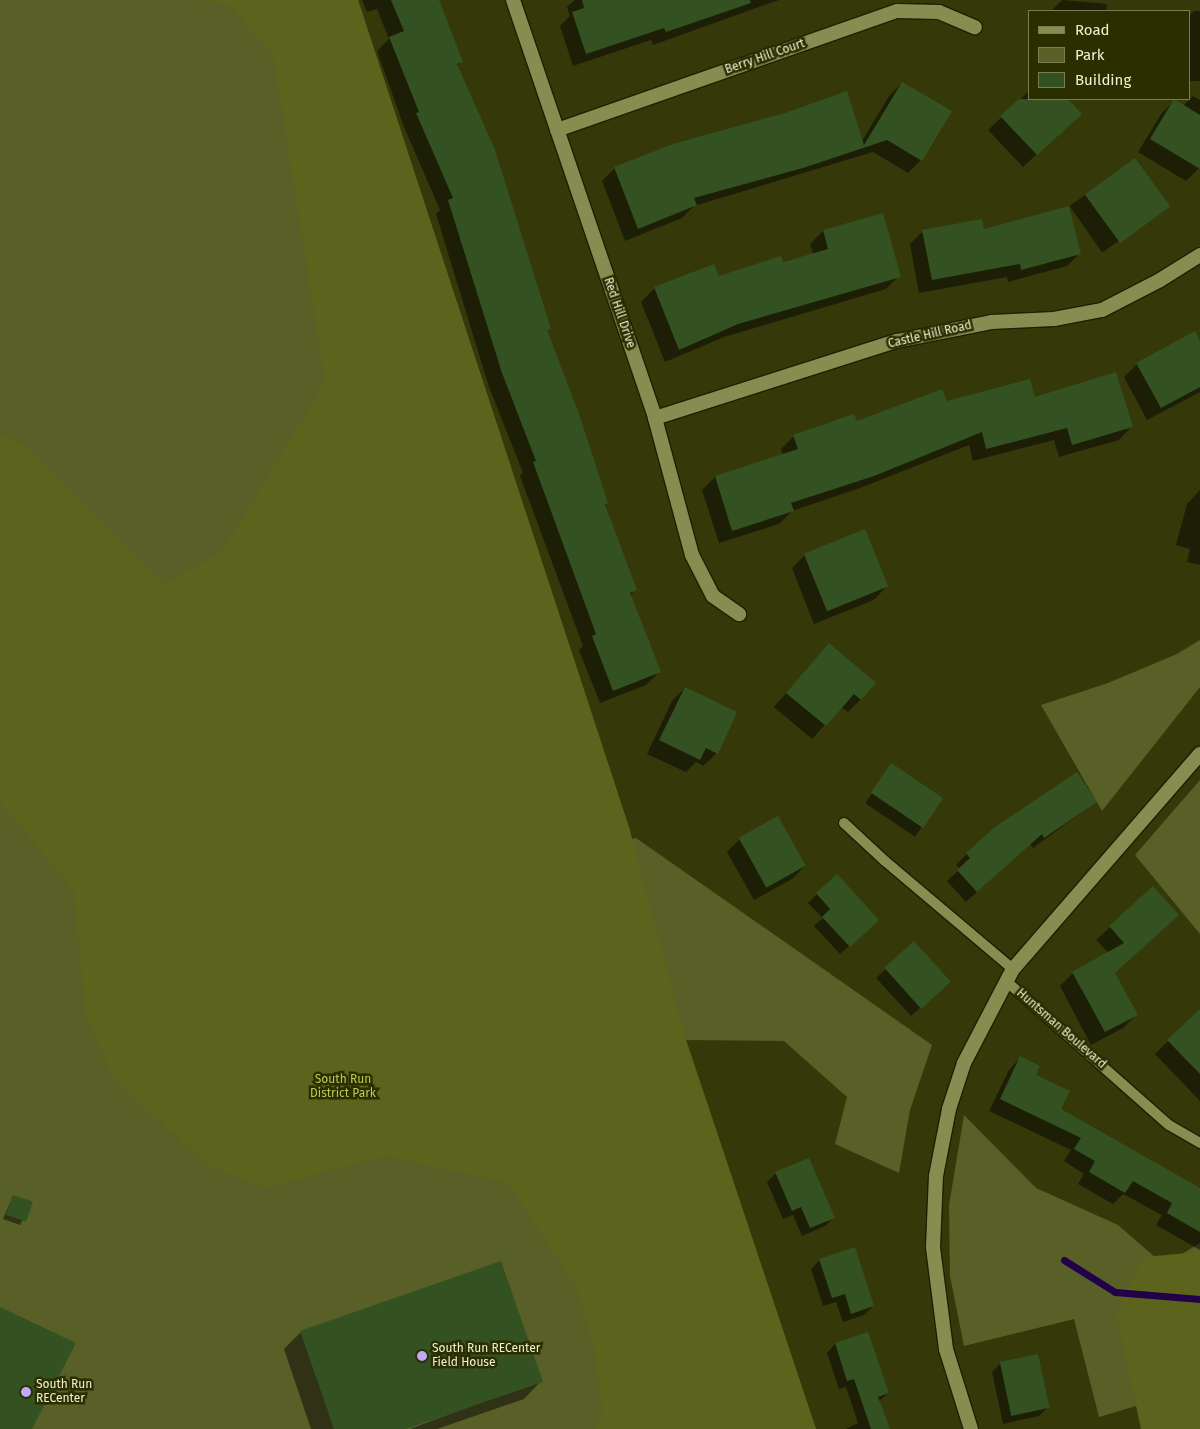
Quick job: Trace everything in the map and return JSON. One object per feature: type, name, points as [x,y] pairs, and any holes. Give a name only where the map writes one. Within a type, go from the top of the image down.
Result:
[{"type":"street","name":"Red Hill Drive","points":[[513,0],[655,418],[692,555],[712,596],[740,614]]},
{"type":"street","name":"Berry Hill Court","points":[[557,130],[897,11],[938,12],[974,26]]},
{"type":"street","name":"Castle Hill Road","points":[[655,418],[897,341],[991,322],[1054,318],[1102,310],[1160,280],[1200,255]]},
{"type":"street","points":[[1006,981],[1013,968],[1200,754]]},
{"type":"street","name":"Huntsman Boulevard","points":[[971,1429],[946,1349],[937,1299],[933,1212],[949,1109],[964,1063],[1006,981]]},
{"type":"lane","points":[[844,822],[885,861],[1013,968]]},
{"type":"lane","name":"Huntsman Boulevard","points":[[1006,981],[1169,1125],[1200,1143]]},
{"type":"green space","name":"South Run District Park","points":[[0,0],[358,0],[632,839],[636,838],[932,1045],[910,1110],[899,1173],[835,1144],[847,1097],[784,1041],[686,1040],[816,1429],[0,1429]]},
{"type":"green space","name":"South Run District Park","points":[[202,0],[358,0],[629,827],[686,1040],[816,1429],[596,1429],[603,1416],[595,1351],[576,1287],[508,1183],[386,1156],[265,1188],[206,1165],[114,1078],[86,1018],[73,889],[0,802],[0,434],[21,443],[162,584],[222,552],[325,382],[273,54],[231,7]]},
{"type":"green space","points":[[1200,640],[1200,687],[1102,811],[1041,705],[1108,683],[1177,654]]},
{"type":"green space","points":[[1200,780],[1200,934],[1135,855]]},
{"type":"green space","points":[[964,1115],[1036,1188],[1118,1225],[1164,1265],[1200,1243],[1200,1387],[1099,1417],[1074,1319],[964,1346],[950,1276],[949,1205]]},
{"type":"green space","points":[[1200,1252],[1200,1429],[1141,1429],[1116,1312],[1143,1257]]},
{"type":"building","points":[[391,0],[439,0],[463,62],[457,64],[495,150],[551,329],[547,330],[579,414],[608,503],[605,504],[637,590],[630,593],[661,672],[613,691],[592,636],[596,634],[533,462],[536,461],[502,373],[448,200],[453,198],[416,113],[419,112],[389,37],[404,31]]},
{"type":"building","points":[[582,0],[750,0],[751,3],[666,32],[664,28],[586,54],[572,12],[584,8]]},
{"type":"building","points":[[902,82],[952,111],[922,161],[887,140],[803,168],[694,198],[697,205],[638,229],[614,167],[673,144],[785,113],[847,91],[864,145]]},
{"type":"building","points":[[1019,99],[1069,100],[1082,114],[1037,155],[1000,116]]},
{"type":"building","points":[[1173,100],[1176,100],[1200,115],[1200,169],[1150,139]]},
{"type":"building","points":[[1135,158],[1170,207],[1120,243],[1085,194]]},
{"type":"building","points":[[1069,206],[1081,254],[1021,270],[1020,264],[932,280],[922,230],[982,219],[984,229]]},
{"type":"building","points":[[883,213],[901,277],[738,324],[679,350],[654,287],[714,264],[719,276],[781,256],[783,262],[828,249],[823,230]]},
{"type":"building","points":[[1195,331],[1200,341],[1200,387],[1161,408],[1136,363]]},
{"type":"building","points":[[1116,372],[1133,427],[1072,445],[1067,428],[986,449],[982,432],[874,476],[791,503],[794,511],[732,531],[715,476],[798,449],[793,435],[854,414],[857,421],[942,389],[947,401],[1030,379],[1035,397]]},
{"type":"building","points":[[865,529],[888,586],[827,611],[804,554]]},
{"type":"building","points":[[829,643],[876,683],[861,700],[854,694],[826,726],[786,693]]},
{"type":"building","points":[[685,687],[737,712],[718,754],[706,748],[700,760],[659,740]]},
{"type":"building","points":[[891,763],[943,798],[923,828],[871,793]]},
{"type":"building","points":[[1077,772],[1097,802],[1044,838],[1042,834],[977,892],[957,870],[970,858],[966,853],[995,827]]},
{"type":"building","points":[[778,816],[806,866],[766,888],[739,838]]},
{"type":"building","points":[[837,874],[879,920],[850,947],[822,917],[830,909],[816,893]]},
{"type":"building","points":[[1153,886],[1179,915],[1115,973],[1138,1015],[1105,1032],[1072,972],[1124,943],[1109,926]]},
{"type":"building","points":[[914,941],[951,982],[921,1009],[884,968]]},
{"type":"building","points":[[1200,1009],[1200,1074],[1167,1040]]},
{"type":"building","points":[[1020,1056],[1040,1066],[1036,1075],[1070,1091],[1061,1109],[1200,1188],[1200,1232],[1167,1213],[1172,1203],[1133,1181],[1125,1193],[1089,1172],[1095,1161],[1074,1149],[1081,1138],[1000,1099]]},
{"type":"building","points":[[809,1158],[835,1218],[810,1228],[801,1207],[792,1211],[775,1172]]},
{"type":"building","points":[[13,1195],[33,1202],[26,1222],[6,1215]]},
{"type":"building","points":[[855,1247],[874,1306],[851,1314],[845,1294],[832,1298],[819,1259]]},
{"type":"building","name":"South Run RECenter Field House","points":[[501,1261],[543,1382],[406,1429],[334,1429],[300,1331]]},
{"type":"building","name":"South Run RECenter","points":[[0,1307],[76,1343],[32,1429],[0,1429]]},
{"type":"building","points":[[868,1332],[889,1393],[878,1397],[890,1429],[871,1429],[854,1379],[847,1381],[835,1343]]},
{"type":"building","points":[[1038,1354],[1049,1408],[1011,1416],[1000,1362]]},
{"type":"waterway","points":[[1064,1260],[1115,1292],[1200,1299]]},
{"type":"place","name":"South Run RECenter Field House","points":[[422,1356]]},
{"type":"place","name":"South Run RECenter","points":[[26,1392]]}]
